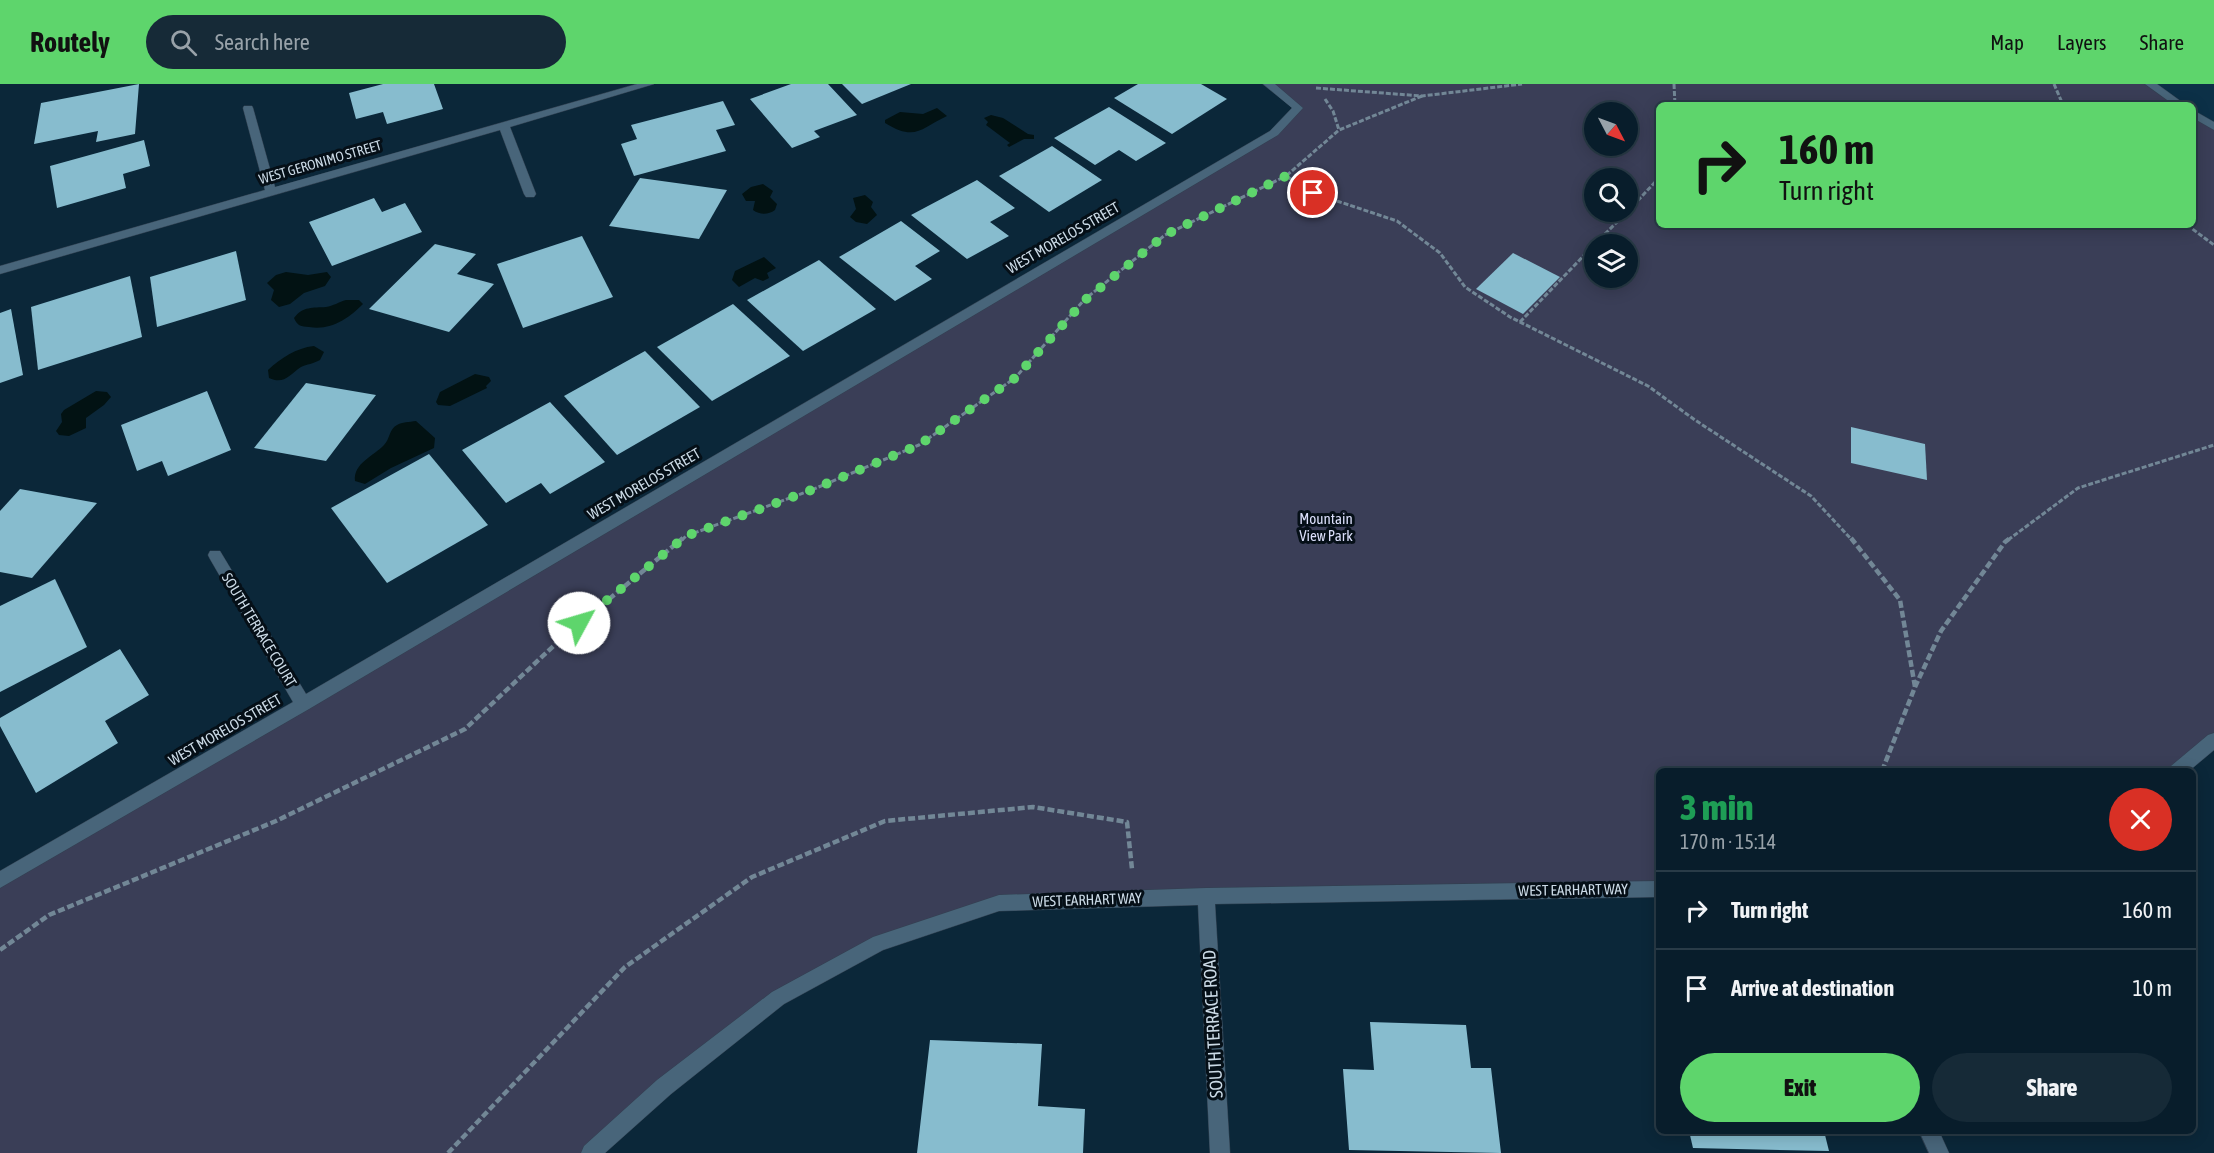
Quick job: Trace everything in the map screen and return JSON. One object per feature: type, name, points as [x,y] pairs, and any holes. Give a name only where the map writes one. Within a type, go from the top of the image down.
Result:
[{"type":"street","name":"WEST GERONIMO STREET","points":[[0,270],[649,84]]},
{"type":"street","points":[[2150,84],[2177,102]]},
{"type":"street","name":"WEST MORELOS STREET","points":[[0,880],[1274,133],[1298,108],[1272,86]]},
{"type":"street","points":[[248,108],[271,192]]},
{"type":"street","points":[[2196,115],[2214,127]]},
{"type":"street","points":[[504,126],[530,194]]},
{"type":"street","name":"SOUTH TERRACE COURT","points":[[215,555],[303,704]]},
{"type":"street","points":[[2181,768],[2214,740]]},
{"type":"street","name":"WEST EARHART WAY","points":[[591,1153],[664,1087],[778,998],[879,943],[999,903],[1206,896],[1656,889]]},
{"type":"street","name":"SOUTH TERRACE ROAD","points":[[1206,896],[1220,1153]]},
{"type":"street","points":[[1930,1134],[1939,1153]]},
{"type":"path","points":[[1272,86],[1334,88],[1422,96],[1522,84]]},
{"type":"path","points":[[1674,84],[1675,102]]},
{"type":"path","points":[[2054,84],[2062,102]]},
{"type":"path","points":[[0,950],[49,915],[276,821],[465,729],[562,638],[686,536],[809,491],[919,445],[1015,378],[1085,300],[1165,235],[1286,176],[1339,130],[1422,96]]},
{"type":"path","points":[[1286,176],[1313,193],[1397,221],[1440,253],[1466,287],[1520,322],[1648,386],[1695,420],[1811,496],[1864,552],[1900,600],[1915,687]]},
{"type":"path","points":[[1638,200],[1656,181]]},
{"type":"path","points":[[1605,234],[1617,222]]},
{"type":"path","points":[[2191,228],[2214,245]]},
{"type":"path","points":[[1520,322],[1584,256]]},
{"type":"path","points":[[1883,768],[1915,687],[1941,631],[2005,542],[2078,488],[2177,454],[2214,445]]},
{"type":"path","points":[[448,1153],[625,967],[752,877],[885,821],[1033,807],[1127,822],[1135,899]]},
{"type":"shaded area","points":[[2150,84],[2214,84],[2214,127],[2196,115],[2196,102],[2177,102]]},
{"type":"shaded area","points":[[937,108],[947,116],[918,131],[904,132],[885,123],[885,120],[900,112],[923,114]]},
{"type":"shaded area","points":[[991,115],[1003,118],[1028,134],[1034,135],[1034,139],[1024,139],[1009,147],[1007,145],[1010,143],[986,125],[988,122],[984,118]]},
{"type":"shaded area","points":[[763,184],[773,191],[770,197],[777,204],[775,210],[764,214],[753,210],[755,201],[746,201],[742,194],[751,187]]},
{"type":"shaded area","points":[[865,195],[873,202],[871,207],[877,215],[867,224],[856,222],[850,217],[856,209],[853,198]]},
{"type":"shaded area","points":[[764,257],[776,268],[767,273],[769,278],[763,281],[755,278],[739,287],[732,280],[735,271]]},
{"type":"shaded area","points":[[286,272],[308,275],[327,272],[331,277],[325,286],[304,293],[290,304],[279,307],[271,300],[274,290],[267,283],[276,275]]},
{"type":"shaded area","points":[[346,300],[359,300],[363,304],[352,314],[332,325],[317,328],[302,326],[298,325],[294,318],[305,310],[329,306]]},
{"type":"shaded area","points":[[314,346],[324,352],[320,360],[301,367],[283,380],[269,378],[268,370],[278,361],[295,351]]},
{"type":"shaded area","points":[[475,374],[489,377],[491,381],[486,386],[487,388],[450,406],[438,405],[436,402],[440,392]]},
{"type":"shaded area","points":[[96,391],[107,392],[111,397],[86,418],[86,428],[69,436],[59,435],[56,431],[62,422],[61,414],[64,410]]},
{"type":"shaded area","points":[[416,421],[435,438],[434,448],[391,468],[365,484],[355,481],[357,469],[384,445],[394,427],[401,423]]},
{"type":"green space","name":"Mountain View Park","points":[[1268,84],[2150,84],[2177,102],[1656,102],[1656,228],[2196,228],[2196,115],[2214,127],[2214,740],[2181,768],[1656,768],[1656,889],[999,903],[879,943],[778,998],[591,1153],[0,1153],[0,880],[1274,133],[1298,108]]},
{"type":"building","points":[[139,84],[135,134],[96,142],[98,131],[34,144],[41,103]]},
{"type":"building","points":[[383,84],[434,84],[443,109],[387,124],[383,112],[356,119],[349,93]]},
{"type":"building","points":[[791,84],[828,84],[857,115],[814,131],[820,137],[792,148],[750,99]]},
{"type":"building","points":[[842,84],[911,84],[862,104]]},
{"type":"building","points":[[1138,84],[1201,84],[1227,99],[1172,134],[1114,98]]},
{"type":"building","points":[[723,101],[735,125],[716,130],[726,151],[634,176],[621,144],[637,139],[631,125]]},
{"type":"building","points":[[1109,107],[1166,143],[1136,161],[1119,150],[1095,165],[1054,138]]},
{"type":"building","points":[[144,140],[150,166],[123,174],[126,188],[57,208],[50,166]]},
{"type":"building","points":[[1052,146],[1102,180],[1049,212],[999,176]]},
{"type":"building","points":[[640,178],[727,190],[699,239],[609,226]]},
{"type":"building","points":[[977,180],[1015,208],[990,222],[1009,236],[967,259],[911,215]]},
{"type":"building","points":[[374,198],[382,212],[405,203],[422,232],[332,266],[309,222]]},
{"type":"building","points":[[901,221],[940,251],[915,266],[932,279],[895,301],[839,257]]},
{"type":"building","points":[[582,236],[613,297],[523,328],[497,264]]},
{"type":"building","points":[[435,244],[476,254],[457,274],[494,284],[449,332],[369,309]]},
{"type":"building","points":[[236,251],[246,300],[157,327],[150,277]]},
{"type":"building","points":[[1513,253],[1560,277],[1523,314],[1476,289]]},
{"type":"building","points":[[819,260],[876,309],[803,351],[747,300]]},
{"type":"building","points":[[130,276],[142,337],[38,370],[31,307]]},
{"type":"building","points":[[733,304],[790,356],[712,401],[657,347]]},
{"type":"building","points":[[11,309],[23,375],[0,383],[0,313]]},
{"type":"building","points":[[645,351],[700,407],[617,455],[564,396]]},
{"type":"building","points":[[306,383],[376,395],[326,461],[254,448]]},
{"type":"building","points":[[207,391],[231,450],[168,476],[162,461],[137,471],[121,425]]},
{"type":"building","points":[[550,402],[605,462],[550,494],[541,483],[506,503],[462,450]]},
{"type":"building","points":[[1851,427],[1925,444],[1927,480],[1851,463]]},
{"type":"building","points":[[429,454],[488,525],[387,583],[331,508]]},
{"type":"building","points":[[20,489],[97,503],[32,578],[0,572],[0,511]]},
{"type":"building","points":[[55,579],[87,647],[0,692],[0,606]]},
{"type":"building","points":[[120,649],[149,695],[105,721],[118,743],[36,793],[0,726],[0,718]]},
{"type":"building","points":[[1370,1022],[1466,1025],[1471,1068],[1491,1068],[1501,1153],[1349,1150],[1343,1069],[1374,1070]]},
{"type":"building","points":[[930,1040],[1042,1044],[1038,1106],[1085,1109],[1083,1153],[917,1153]]},
{"type":"building","points":[[1690,1134],[1825,1134],[1829,1151],[1693,1148]]},
{"type":"route","points":[[579,623],[686,536],[809,491],[919,445],[1015,378],[1085,300],[1165,235],[1286,176],[1313,193]]}]
